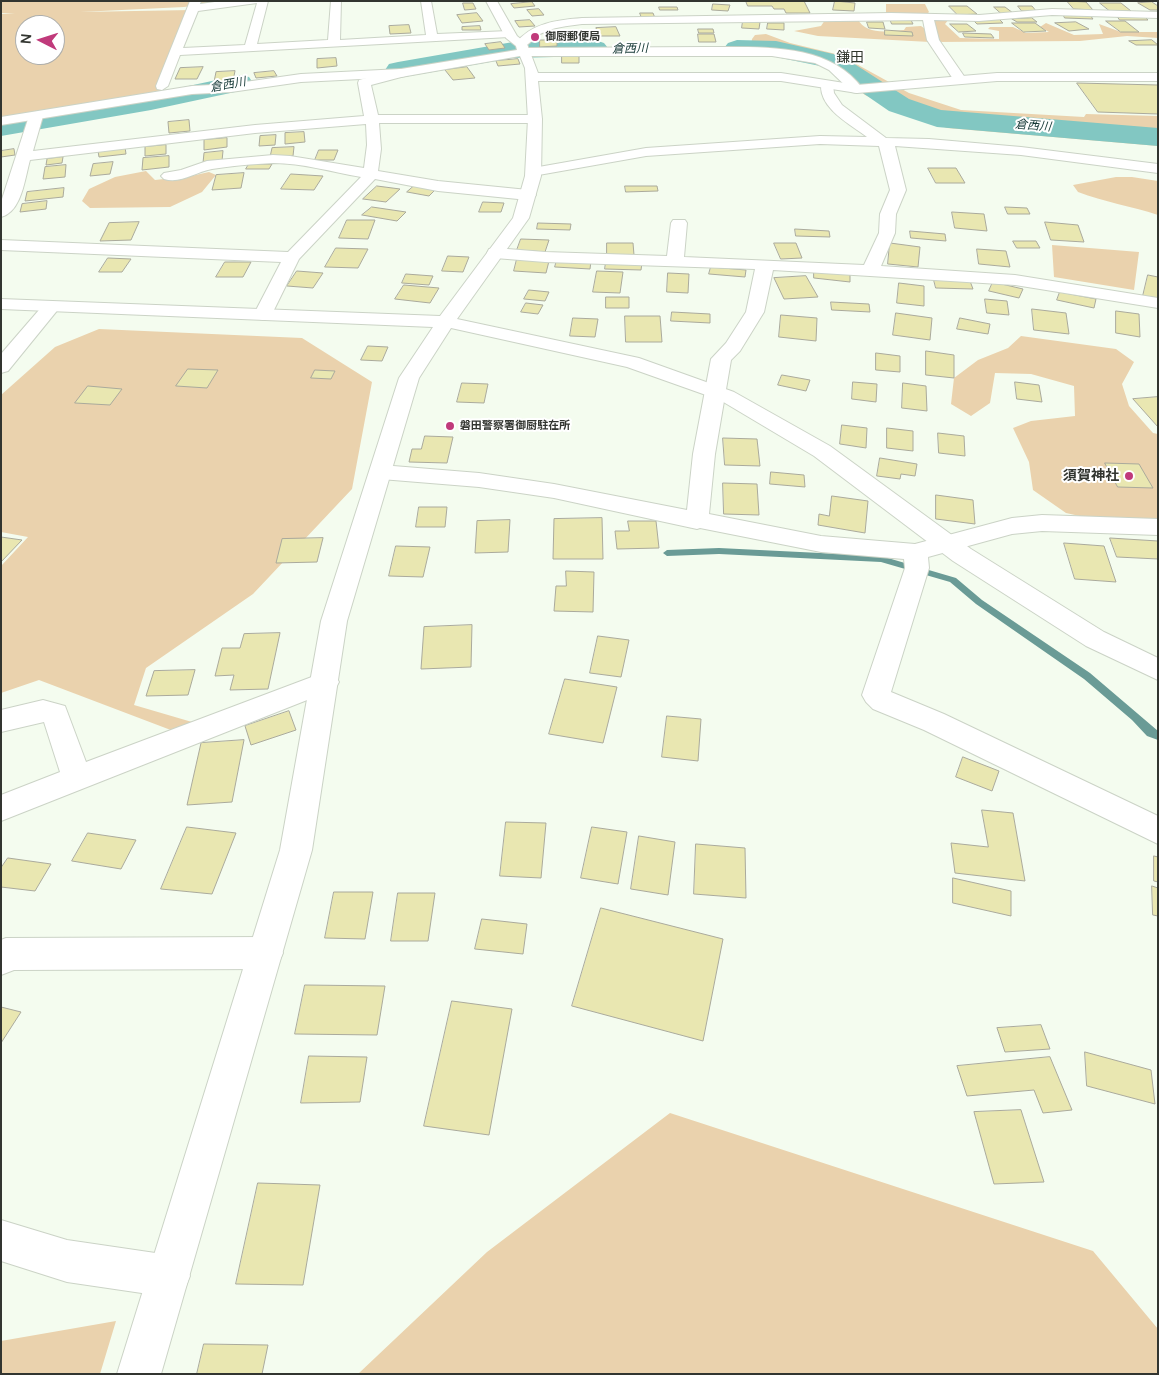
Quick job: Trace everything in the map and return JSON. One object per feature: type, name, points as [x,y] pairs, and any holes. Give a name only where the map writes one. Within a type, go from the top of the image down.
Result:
[{"type":"street","points":[[162,86],[194,5],[253,1]]},
{"type":"street","points":[[250,48],[263,1]]},
{"type":"street","points":[[334,43],[336,1]]},
{"type":"street","points":[[426,1],[432,38]]},
{"type":"street","points":[[139,1374],[296,850],[334,621],[410,378],[422,356],[463,296],[521,218],[528,195],[533,172],[535,119],[532,77],[523,48],[509,34],[491,1]]},
{"type":"street","points":[[804,30],[821,26],[827,17],[824,1]]},
{"type":"street","points":[[1032,1],[1043,13]]},
{"type":"street","points":[[925,4],[933,17],[933,40],[960,79]]},
{"type":"street","points":[[696,5],[701,19]]},
{"type":"street","points":[[523,48],[528,35],[543,27],[564,23],[827,17],[993,18],[1043,13],[1158,15]]},
{"type":"street","points":[[731,19],[732,28],[736,30]]},
{"type":"street","points":[[175,52],[509,34]]},
{"type":"street","points":[[264,314],[292,257],[370,176],[374,147],[373,119],[364,83],[401,73],[523,48],[751,45],[818,60],[833,67],[861,88]]},
{"type":"street","points":[[1,121],[192,90],[231,88],[301,78],[401,73]]},
{"type":"street","points":[[532,77],[781,77],[827,85],[861,88],[960,79],[1158,77]]},
{"type":"street","points":[[827,85],[827,94],[837,108],[887,145],[898,190],[888,214],[887,233],[871,270]]},
{"type":"street","points":[[1,212],[11,200],[36,116]]},
{"type":"street","points":[[24,156],[255,129],[373,119],[535,119]]},
{"type":"street","points":[[240,162],[246,153],[255,129]]},
{"type":"street","points":[[533,172],[646,152],[820,140],[1021,151],[1158,169]]},
{"type":"street","points":[[169,176],[189,172],[207,165],[290,160],[359,172],[370,176],[438,186],[528,195]]},
{"type":"street","points":[[675,261],[680,223]]},
{"type":"street","points":[[1,245],[292,257]]},
{"type":"street","points":[[495,253],[545,257],[871,270],[1015,280],[1158,303]]},
{"type":"street","points":[[697,521],[698,496],[721,359],[733,347],[755,312],[765,265]]},
{"type":"street","points":[[1,304],[447,322],[632,362],[727,396],[822,451],[946,543],[1096,638],[1158,670]]},
{"type":"street","points":[[1,366],[51,307]]},
{"type":"street","points":[[381,472],[479,480],[554,491],[697,521],[822,544],[915,552],[1012,526],[1042,522],[1158,527]]},
{"type":"street","points":[[915,552],[917,568],[876,695],[1158,831]]},
{"type":"street","points":[[1,808],[324,682]]},
{"type":"street","points":[[1,721],[43,711],[55,714],[77,779]]},
{"type":"street","points":[[1,959],[6,954],[266,953]]},
{"type":"street","points":[[1,1240],[67,1261],[169,1276]]},
{"type":"shaded area","points":[[1,1],[227,1],[184,7],[80,12],[191,10],[171,61],[164,90],[1,118],[1,14],[15,13],[1,13]]},
{"type":"shaded area","points":[[886,4],[925,4],[929,12],[925,16],[886,15]]},
{"type":"shaded area","points":[[827,17],[857,18],[866,28],[878,31],[904,30],[906,27],[921,26],[931,33],[930,42],[818,36],[794,31],[821,26]]},
{"type":"shaded area","points":[[928,18],[949,19],[945,24],[960,38],[999,39],[999,31],[988,29],[990,27],[1013,27],[1026,33],[1049,32],[1040,27],[1046,23],[1074,35],[1103,34],[1099,24],[1121,32],[1158,32],[1158,38],[1127,36],[1080,41],[934,42]]},
{"type":"shaded area","points":[[766,34],[790,43],[840,55],[909,93],[961,110],[1084,117],[1086,114],[1158,116],[1158,146],[947,128],[902,113],[865,95],[826,64],[750,51],[752,39],[755,35]]},
{"type":"shaded area","points":[[146,171],[155,180],[209,172],[216,175],[202,192],[170,207],[90,208],[82,201],[89,189],[115,177]]},
{"type":"shaded area","points":[[1116,177],[1132,177],[1158,181],[1158,215],[1078,192],[1073,185]]},
{"type":"shaded area","points":[[1052,245],[1139,252],[1134,290],[1054,277]]},
{"type":"shaded area","points":[[99,329],[302,338],[372,382],[352,489],[253,594],[146,668],[134,705],[209,727],[176,732],[39,680],[1,693],[1,566],[28,537],[1,532],[1,395],[55,347]]},
{"type":"shaded area","points":[[1021,336],[1116,349],[1134,362],[1122,384],[1129,406],[1153,433],[1158,434],[1158,527],[1129,527],[1066,513],[1033,490],[1029,462],[1013,428],[1031,421],[1075,416],[1074,386],[1031,374],[995,373],[990,403],[971,416],[951,404],[954,378],[978,360],[1008,348]]},
{"type":"shaded area","points":[[670,1113],[1093,1251],[1158,1329],[1158,1374],[358,1374],[487,1252]]},
{"type":"shaded area","points":[[116,1321],[100,1374],[1,1374],[1,1341]]},
{"type":"building","points":[[746,1],[804,1],[810,13],[786,13],[784,9],[774,9],[772,6],[748,6]]},
{"type":"building","points":[[835,1],[855,3],[854,11],[833,10]]},
{"type":"building","points":[[1067,1],[1086,2],[1093,10],[1074,9]]},
{"type":"building","points":[[532,2],[535,6],[514,8],[511,4]]},
{"type":"building","points":[[1152,2],[1158,6],[1158,10],[1150,10],[1138,3]]},
{"type":"building","points":[[463,3],[473,3],[476,9],[465,10]]},
{"type":"building","points":[[1100,3],[1121,3],[1131,11],[1110,11]]},
{"type":"building","points":[[713,4],[730,5],[728,11],[712,10]]},
{"type":"building","points":[[949,6],[967,6],[977,14],[958,15]]},
{"type":"building","points":[[1018,6],[1032,6],[1037,12],[1022,11]]},
{"type":"building","points":[[659,7],[677,7],[678,10],[660,10]]},
{"type":"building","points":[[994,7],[1005,7],[1013,13],[1002,14]]},
{"type":"building","points":[[539,9],[544,15],[532,16],[527,10]]},
{"type":"building","points":[[477,13],[483,21],[462,23],[457,15]]},
{"type":"building","points":[[640,13],[653,13],[655,18],[642,18]]},
{"type":"building","points":[[1063,14],[1090,15],[1093,19],[1065,18]]},
{"type":"building","points":[[1117,16],[1145,17],[1148,20],[1120,20]]},
{"type":"building","points":[[1032,18],[1037,22],[1017,22],[1012,19]]},
{"type":"building","points":[[890,19],[911,20],[913,24],[892,24]]},
{"type":"building","points":[[999,19],[1003,23],[977,24],[973,20]]},
{"type":"building","points":[[530,20],[535,26],[519,27],[515,21]]},
{"type":"building","points":[[743,21],[760,22],[759,29],[742,28]]},
{"type":"building","points":[[1106,21],[1125,21],[1139,32],[1121,32]]},
{"type":"building","points":[[867,22],[883,22],[885,29],[869,28]]},
{"type":"building","points":[[1076,22],[1089,29],[1069,31],[1055,23]]},
{"type":"building","points":[[768,23],[784,23],[784,30],[767,29]]},
{"type":"building","points":[[1012,23],[1035,23],[1046,31],[1024,32]]},
{"type":"building","points":[[950,24],[967,24],[976,31],[959,32]]},
{"type":"building","points":[[409,25],[411,33],[390,34],[389,26]]},
{"type":"building","points":[[480,26],[481,30],[462,30],[462,27]]},
{"type":"building","points":[[616,27],[620,36],[599,36],[596,28]]},
{"type":"building","points":[[698,29],[713,29],[714,33],[699,33]]},
{"type":"building","points":[[885,30],[912,32],[913,36],[885,35]]},
{"type":"building","points":[[563,31],[575,31],[576,36],[564,36]]},
{"type":"building","points":[[963,33],[991,34],[994,38],[965,37]]},
{"type":"building","points":[[698,34],[714,34],[716,42],[699,42]]},
{"type":"building","points":[[540,40],[557,40],[557,46],[540,47]]},
{"type":"building","points":[[1152,40],[1158,45],[1136,45],[1129,41]]},
{"type":"building","points":[[501,42],[505,48],[489,50],[485,44]]},
{"type":"building","points":[[562,55],[579,55],[579,63],[562,63]]},
{"type":"building","points":[[336,58],[337,66],[317,68],[317,59]]},
{"type":"building","points":[[518,59],[520,64],[498,66],[496,61]]},
{"type":"building","points":[[203,67],[197,79],[175,79],[180,68]]},
{"type":"building","points":[[467,67],[475,78],[453,80],[445,70]]},
{"type":"building","points":[[235,71],[233,81],[214,82],[216,72]]},
{"type":"building","points":[[274,71],[277,76],[256,78],[254,73]]},
{"type":"building","points":[[1077,83],[1158,85],[1158,114],[1098,112]]},
{"type":"building","points":[[189,120],[190,131],[169,133],[168,122]]},
{"type":"building","points":[[304,132],[305,142],[285,144],[285,133]]},
{"type":"building","points":[[276,135],[275,145],[259,146],[260,136]]},
{"type":"building","points":[[227,138],[227,147],[204,150],[204,140]]},
{"type":"building","points":[[166,145],[166,154],[145,156],[145,147]]},
{"type":"building","points":[[125,147],[126,154],[99,157],[98,151]]},
{"type":"building","points":[[294,147],[293,156],[270,157],[272,148]]},
{"type":"building","points":[[14,149],[15,155],[1,157],[1,151]]},
{"type":"building","points":[[319,150],[338,150],[334,160],[315,160]]},
{"type":"building","points":[[223,151],[222,161],[203,163],[204,153]]},
{"type":"building","points":[[169,156],[169,167],[142,170],[143,158]]},
{"type":"building","points":[[63,157],[62,163],[46,165],[47,159]]},
{"type":"building","points":[[113,162],[110,174],[90,176],[93,164]]},
{"type":"building","points":[[249,164],[272,164],[269,169],[246,169]]},
{"type":"building","points":[[66,165],[65,177],[43,179],[45,167]]},
{"type":"building","points":[[928,168],[956,168],[965,183],[936,183]]},
{"type":"building","points":[[244,173],[241,188],[212,190],[216,175]]},
{"type":"building","points":[[291,174],[323,176],[314,190],[281,189]]},
{"type":"building","points":[[377,186],[400,189],[386,202],[363,199]]},
{"type":"building","points":[[414,186],[436,189],[429,196],[407,192]]},
{"type":"building","points":[[625,186],[657,186],[658,191],[626,192]]},
{"type":"building","points":[[64,188],[63,197],[25,201],[27,192]]},
{"type":"building","points":[[47,201],[46,209],[20,212],[22,204]]},
{"type":"building","points":[[483,202],[504,203],[501,212],[479,212]]},
{"type":"building","points":[[372,207],[406,212],[397,221],[362,215]]},
{"type":"building","points":[[1005,207],[1027,208],[1030,214],[1008,214]]},
{"type":"building","points":[[952,212],[984,214],[987,231],[955,228]]},
{"type":"building","points":[[347,220],[375,220],[368,239],[339,238]]},
{"type":"building","points":[[139,222],[131,240],[100,241],[109,223]]},
{"type":"building","points":[[1045,222],[1078,225],[1084,242],[1051,240]]},
{"type":"building","points":[[538,223],[571,224],[570,230],[537,229]]},
{"type":"building","points":[[795,229],[829,231],[830,237],[796,236]]},
{"type":"building","points":[[910,231],[945,234],[946,241],[911,238]]},
{"type":"building","points":[[521,239],[549,240],[545,252],[517,250]]},
{"type":"building","points":[[1013,241],[1036,241],[1040,248],[1017,248]]},
{"type":"building","points":[[607,243],[633,243],[634,255],[607,255]]},
{"type":"building","points":[[774,243],[796,243],[802,258],[781,259]]},
{"type":"building","points":[[890,243],[920,247],[918,267],[888,264]]},
{"type":"building","points":[[336,248],[368,249],[358,268],[325,267]]},
{"type":"building","points":[[977,249],[1006,251],[1010,267],[979,264]]},
{"type":"building","points":[[448,256],[469,257],[463,272],[442,271]]},
{"type":"building","points":[[108,258],[131,259],[122,272],[99,272]]},
{"type":"building","points":[[517,259],[549,261],[546,273],[514,271]]},
{"type":"building","points":[[557,260],[591,261],[590,269],[555,267]]},
{"type":"building","points":[[225,262],[251,262],[243,277],[216,277]]},
{"type":"building","points":[[606,262],[642,263],[641,270],[605,269]]},
{"type":"building","points":[[711,267],[746,270],[745,277],[709,274]]},
{"type":"building","points":[[297,271],[323,273],[313,288],[287,286]]},
{"type":"building","points":[[597,271],[623,272],[620,293],[593,292]]},
{"type":"building","points":[[814,271],[850,274],[850,282],[814,278]]},
{"type":"building","points":[[668,273],[689,274],[688,293],[667,292]]},
{"type":"building","points":[[406,274],[433,276],[429,285],[402,283]]},
{"type":"building","points":[[1148,275],[1158,277],[1158,299],[1143,296]]},
{"type":"building","points":[[806,276],[818,297],[784,299],[774,278]]},
{"type":"building","points":[[934,280],[970,281],[973,289],[936,288]]},
{"type":"building","points":[[993,282],[1023,289],[1019,298],[989,291]]},
{"type":"building","points":[[899,283],[924,286],[924,306],[897,303]]},
{"type":"building","points":[[404,285],[439,288],[430,303],[395,299]]},
{"type":"building","points":[[529,290],[549,292],[545,301],[524,299]]},
{"type":"building","points":[[1060,292],[1096,299],[1094,308],[1057,300]]},
{"type":"building","points":[[606,297],[629,297],[629,308],[606,308]]},
{"type":"building","points":[[985,299],[1007,301],[1009,315],[987,313]]},
{"type":"building","points":[[831,302],[869,304],[870,312],[832,310]]},
{"type":"building","points":[[526,303],[543,305],[538,314],[521,312]]},
{"type":"building","points":[[1032,309],[1066,313],[1069,334],[1034,330]]},
{"type":"building","points":[[1116,311],[1139,314],[1140,337],[1116,333]]},
{"type":"building","points":[[672,312],[710,314],[710,323],[671,321]]},
{"type":"building","points":[[896,313],[932,318],[930,340],[893,335]]},
{"type":"building","points":[[781,315],[817,318],[816,341],[779,337]]},
{"type":"building","points":[[625,316],[660,316],[662,342],[626,342]]},
{"type":"building","points":[[573,318],[598,319],[595,337],[570,336]]},
{"type":"building","points":[[960,318],[990,324],[988,334],[957,329]]},
{"type":"building","points":[[368,346],[388,347],[382,361],[361,360]]},
{"type":"building","points":[[926,351],[954,355],[954,378],[926,375]]},
{"type":"building","points":[[876,353],[900,356],[900,372],[876,370]]},
{"type":"building","points":[[188,369],[218,370],[207,388],[176,386]]},
{"type":"building","points":[[315,370],[335,371],[331,379],[311,378]]},
{"type":"building","points":[[782,375],[810,380],[806,391],[778,385]]},
{"type":"building","points":[[853,382],[877,384],[876,402],[852,399]]},
{"type":"building","points":[[1015,382],[1039,385],[1042,402],[1017,399]]},
{"type":"building","points":[[462,383],[488,384],[484,403],[457,402]]},
{"type":"building","points":[[903,383],[926,386],[927,411],[902,408]]},
{"type":"building","points":[[88,386],[122,389],[110,405],[75,403]]},
{"type":"building","points":[[1158,397],[1158,427],[1133,399]]},
{"type":"building","points":[[842,425],[867,428],[866,448],[840,444]]},
{"type":"building","points":[[887,428],[913,431],[913,451],[887,448]]},
{"type":"building","points":[[938,433],[964,436],[965,456],[939,453]]},
{"type":"building","points":[[425,436],[453,437],[447,463],[409,462],[412,449],[421,449]]},
{"type":"building","points":[[723,438],[757,439],[760,466],[725,465]]},
{"type":"building","points":[[880,458],[917,464],[915,476],[901,474],[900,479],[877,476]]},
{"type":"building","name":"須賀神社","points":[[1105,463],[1139,464],[1153,488],[1118,487]]},
{"type":"building","points":[[771,472],[804,475],[805,487],[770,484]]},
{"type":"building","points":[[723,483],[757,484],[759,515],[724,514]]},
{"type":"building","points":[[936,495],[973,500],[975,524],[936,519]]},
{"type":"building","points":[[832,496],[868,501],[865,533],[818,525],[819,514],[829,516]]},
{"type":"building","points":[[419,507],[447,507],[445,527],[416,527]]},
{"type":"building","points":[[602,518],[603,559],[553,559],[554,519]]},
{"type":"building","points":[[510,520],[508,552],[475,553],[477,521]]},
{"type":"building","points":[[628,521],[656,521],[659,548],[617,549],[615,531],[629,531]]},
{"type":"building","points":[[1,537],[22,540],[1,562]]},
{"type":"building","points":[[323,538],[317,562],[276,563],[282,539]]},
{"type":"building","points":[[1110,538],[1158,541],[1158,559],[1117,557]]},
{"type":"building","points":[[1064,543],[1104,546],[1116,582],[1075,579]]},
{"type":"building","points":[[396,546],[430,547],[423,577],[389,576]]},
{"type":"building","points":[[566,571],[594,572],[593,612],[554,611],[556,586],[566,586]]},
{"type":"building","points":[[472,625],[471,667],[421,669],[424,627]]},
{"type":"building","points":[[280,633],[268,689],[230,690],[234,675],[215,676],[222,648],[240,648],[244,634]]},
{"type":"building","points":[[598,636],[629,640],[621,677],[590,673]]},
{"type":"building","points":[[195,670],[188,695],[146,696],[154,671]]},
{"type":"building","points":[[565,679],[617,687],[603,743],[549,734]]},
{"type":"building","points":[[289,711],[296,730],[251,745],[245,726]]},
{"type":"building","points":[[667,716],[701,719],[698,761],[662,757]]},
{"type":"building","points":[[244,740],[232,802],[187,805],[201,743]]},
{"type":"building","points":[[963,757],[999,771],[992,791],[956,777]]},
{"type":"building","points":[[982,810],[1013,813],[1025,881],[955,873],[951,843],[988,847]]},
{"type":"building","points":[[506,822],[546,823],[541,878],[500,876]]},
{"type":"building","points":[[187,827],[236,833],[212,894],[161,889]]},
{"type":"building","points":[[592,827],[627,832],[618,884],[581,878]]},
{"type":"building","points":[[88,833],[136,840],[121,869],[72,861]]},
{"type":"building","points":[[639,836],[675,842],[668,895],[631,889]]},
{"type":"building","points":[[696,844],[745,848],[746,898],[694,894]]},
{"type":"building","points":[[1154,856],[1158,857],[1158,882],[1154,881]]},
{"type":"building","points":[[8,858],[51,864],[35,891],[1,887],[1,868]]},
{"type":"building","points":[[953,878],[1011,891],[1011,916],[953,903]]},
{"type":"building","points":[[1152,886],[1158,888],[1158,916],[1153,915]]},
{"type":"building","points":[[334,892],[373,892],[365,939],[325,938]]},
{"type":"building","points":[[398,893],[435,893],[428,941],[391,941]]},
{"type":"building","points":[[601,908],[723,939],[703,1041],[572,1006]]},
{"type":"building","points":[[482,919],[527,924],[523,954],[475,949]]},
{"type":"building","points":[[305,985],[385,986],[377,1035],[295,1034]]},
{"type":"building","points":[[452,1001],[512,1009],[489,1135],[424,1126]]},
{"type":"building","points":[[1,1007],[21,1012],[1,1043]]},
{"type":"building","points":[[1041,1025],[1050,1049],[1005,1052],[997,1028]]},
{"type":"building","points":[[1085,1052],[1151,1070],[1155,1104],[1087,1086]]},
{"type":"building","points":[[309,1056],[367,1057],[360,1102],[301,1103]]},
{"type":"building","points":[[1050,1057],[1072,1110],[1043,1113],[1034,1090],[967,1096],[957,1066]]},
{"type":"building","points":[[1021,1110],[1044,1182],[994,1184],[974,1112]]},
{"type":"building","points":[[258,1183],[320,1185],[303,1285],[236,1284]]},
{"type":"building","points":[[204,1344],[268,1345],[262,1374],[197,1374]]},
{"type":"waterway","name":"倉西川","points":[[398,70],[513,50],[595,48]]},
{"type":"waterway","name":"倉西川","points":[[737,48],[776,49],[833,61],[899,105],[937,118],[1158,137]]},
{"type":"waterway","name":"倉西川","points":[[1,127],[151,102],[240,83]]},
{"type":"waterway","points":[[667,553],[719,551],[881,559],[953,580],[979,602],[1087,676],[1136,717],[1151,733],[1158,736]]},
{"type":"place","name":"御厨郵便局","points":[[535,37]]},
{"type":"place","name":"磐田警察署御厨駐在所","points":[[450,426]]},
{"type":"place","name":"須賀神社","points":[[1129,476]]},
{"type":"district","name":"鎌田","points":[[850,58]]}]
